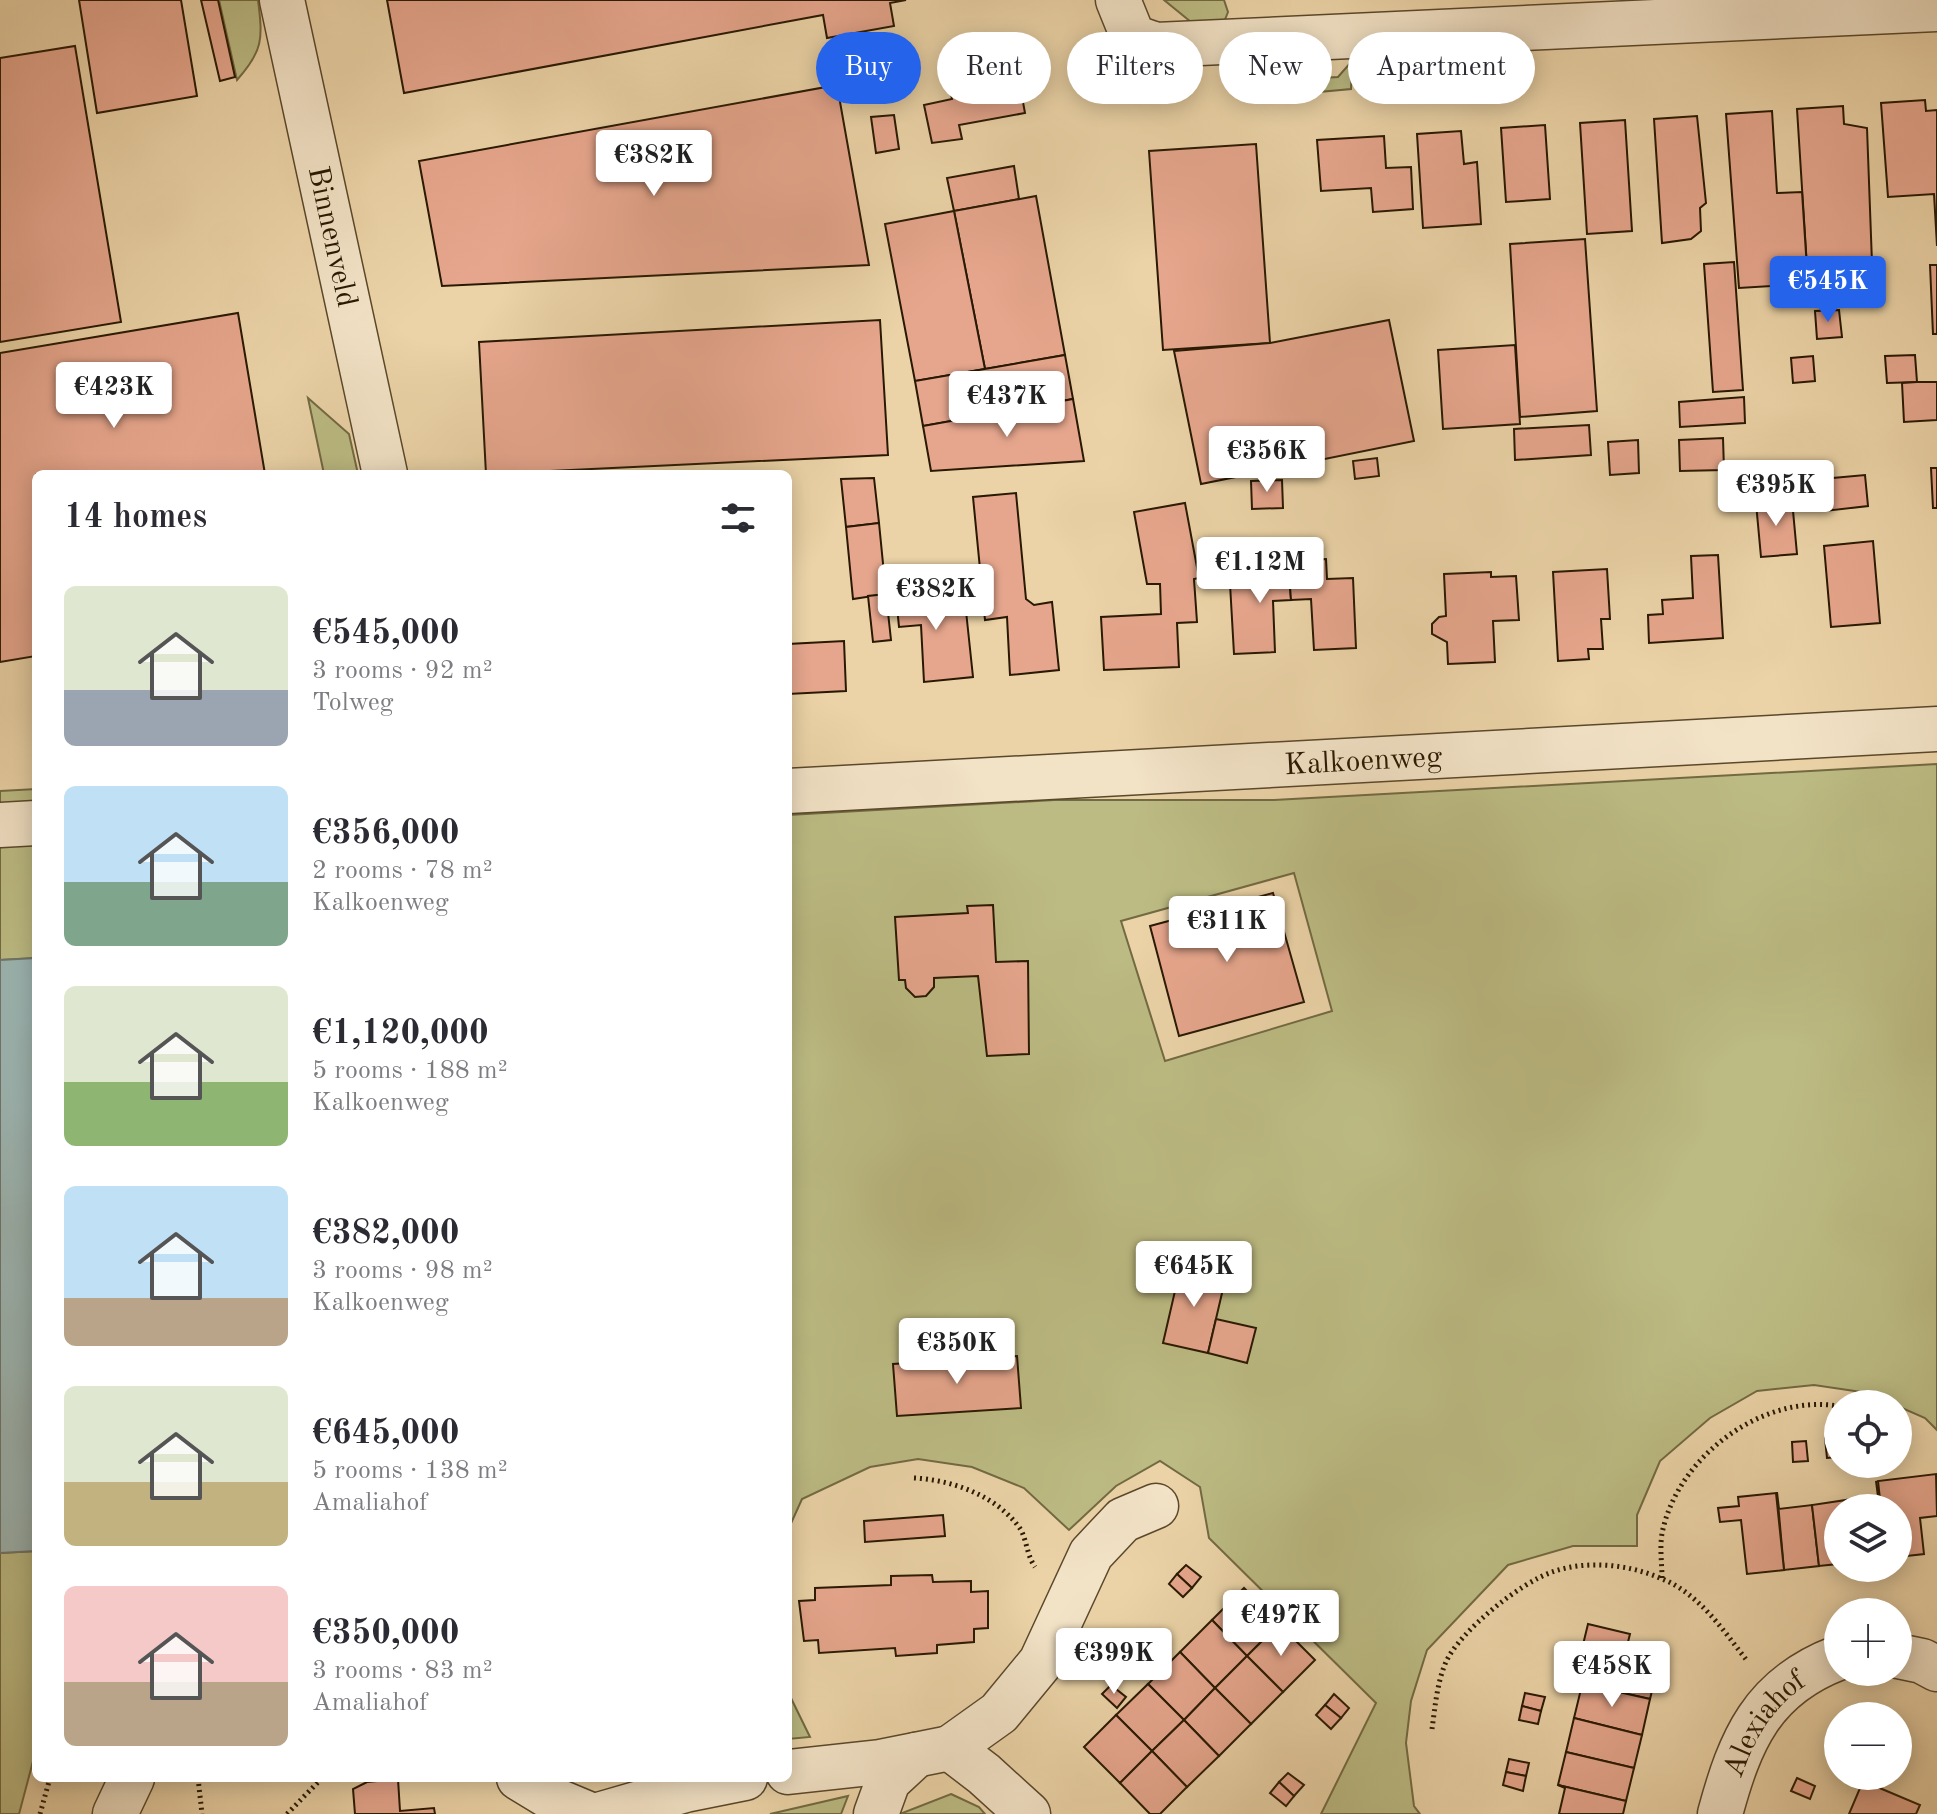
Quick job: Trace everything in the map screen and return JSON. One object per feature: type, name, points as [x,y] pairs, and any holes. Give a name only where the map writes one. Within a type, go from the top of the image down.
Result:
[{"type":"street","name":"Binnenveld","points":[[282,0],[384,470]]},
{"type":"street","points":[[1118,0],[1133,37],[1156,45],[1937,9]]},
{"type":"street","name":"Kalkoenweg","points":[[792,791],[1937,729]]},
{"type":"street","points":[[0,825],[32,823]]},
{"type":"street","points":[[876,1814],[888,1781],[999,1713],[1041,1662],[1091,1554],[1123,1520],[1156,1506]]},
{"type":"street","points":[[1912,1659],[1937,1669]]},
{"type":"street","name":"Alexiahof","points":[[1720,1814],[1743,1741],[1776,1696],[1811,1668],[1824,1663]]},
{"type":"street","points":[[792,1771],[933,1752],[1028,1814]]},
{"type":"street","points":[[115,1814],[130,1782]]},
{"type":"street","points":[[515,1814],[516,1782]]},
{"type":"street","points":[[523,1782],[588,1814]]},
{"type":"street","points":[[602,1814],[725,1782]]},
{"type":"path","points":[[1662,1578],[1663,1529],[1679,1491],[1699,1459],[1728,1436],[1792,1406],[1824,1406]]},
{"type":"path","points":[[914,1478],[943,1479],[990,1500],[1020,1528],[1028,1557],[1065,1606]]},
{"type":"path","points":[[1432,1729],[1446,1662],[1471,1629],[1503,1601],[1551,1572],[1611,1564],[1662,1578],[1699,1602],[1776,1696]]},
{"type":"path","points":[[40,1814],[49,1782]]},
{"type":"path","points":[[198,1782],[202,1814]]},
{"type":"path","points":[[287,1814],[318,1782]]},
{"type":"shaded area","points":[[219,0],[258,0],[259,44],[252,61],[237,80]]},
{"type":"shaded area","points":[[1164,0],[1224,0],[1228,12],[1224,22],[1191,22]]},
{"type":"shaded area","points":[[1348,66],[1348,89],[1332,91],[1332,77],[1338,77]]},
{"type":"shaded area","points":[[308,398],[349,434],[357,470],[323,470]]},
{"type":"shaded area","points":[[1937,764],[1937,1430],[1925,1418],[1912,1412],[1912,1390],[1848,1390],[1814,1385],[1757,1391],[1710,1418],[1660,1461],[1637,1515],[1637,1546],[1573,1546],[1508,1565],[1427,1650],[1411,1701],[1406,1743],[1414,1806],[1420,1814],[1321,1814],[1376,1703],[1209,1538],[1200,1487],[1160,1461],[1116,1486],[1069,1530],[1024,1488],[972,1467],[918,1459],[870,1467],[802,1499],[792,1521],[792,815],[1054,800],[1274,800]],"holes":[[[1294,873],[1332,1011],[1165,1061],[1121,921]]]},
{"type":"shaded area","points":[[32,789],[32,803],[0,804],[0,791]]},
{"type":"shaded area","points":[[32,843],[32,958],[0,960],[0,845]]},
{"type":"shaded area","points":[[32,1551],[32,1765],[19,1814],[0,1814],[0,1553]]},
{"type":"shaded area","points":[[792,1700],[810,1737],[792,1739]]},
{"type":"shaded area","points":[[951,1794],[979,1807],[985,1814],[900,1814]]},
{"type":"shaded area","points":[[848,1796],[841,1814],[770,1814]]},
{"type":"water","points":[[32,958],[32,1551],[0,1553],[0,960]]},
{"type":"building","points":[[79,0],[181,0],[197,96],[97,113]]},
{"type":"building","points":[[201,0],[218,0],[235,77],[220,81]]},
{"type":"building","points":[[387,0],[906,0],[890,3],[894,26],[860,32],[826,32],[823,15],[404,93]]},
{"type":"building","points":[[75,46],[121,322],[0,342],[0,58]]},
{"type":"building","points":[[816,89],[816,104],[840,104],[869,265],[442,286],[419,161]]},
{"type":"building","points":[[1925,100],[1926,111],[1937,110],[1937,246],[1934,194],[1888,197],[1881,103]]},
{"type":"building","points":[[937,102],[1023,104],[1025,113],[959,125],[962,139],[932,143],[924,105]]},
{"type":"building","points":[[1843,106],[1844,124],[1867,128],[1872,263],[1807,267],[1797,109]]},
{"type":"building","points":[[1772,111],[1777,193],[1802,192],[1808,284],[1739,288],[1726,114]]},
{"type":"building","points":[[894,115],[899,149],[876,153],[871,117]]},
{"type":"building","points":[[1697,116],[1706,203],[1700,208],[1701,231],[1691,239],[1662,243],[1654,119]]},
{"type":"building","points":[[1625,120],[1632,231],[1587,234],[1580,123]]},
{"type":"building","points":[[1545,125],[1550,199],[1506,202],[1501,128]]},
{"type":"building","points":[[1461,131],[1464,164],[1477,162],[1481,224],[1423,228],[1417,134]]},
{"type":"building","points":[[1384,136],[1386,168],[1411,167],[1413,209],[1373,212],[1371,188],[1321,191],[1317,140]]},
{"type":"building","points":[[1256,144],[1270,343],[1163,350],[1149,151]]},
{"type":"building","points":[[1014,166],[1019,199],[954,211],[947,178]]},
{"type":"building","points":[[1036,196],[1065,355],[985,369],[954,211]]},
{"type":"building","points":[[954,211],[985,369],[915,381],[885,224]]},
{"type":"building","points":[[1585,239],[1597,411],[1520,417],[1510,244]]},
{"type":"building","points":[[1734,262],[1743,390],[1713,392],[1704,264]]},
{"type":"building","points":[[1930,265],[1937,265],[1937,334],[1933,334]]},
{"type":"building","points":[[1839,310],[1842,337],[1817,339],[1815,311]]},
{"type":"building","points":[[238,313],[264,470],[32,470],[32,657],[0,662],[0,353]]},
{"type":"building","points":[[880,320],[888,455],[571,470],[486,470],[479,342]]},
{"type":"building","points":[[1389,320],[1414,441],[1201,484],[1174,351],[1270,343]]},
{"type":"building","points":[[1515,345],[1520,424],[1443,429],[1438,350]]},
{"type":"building","points":[[1065,355],[1073,399],[923,426],[915,381]]},
{"type":"building","points":[[1915,355],[1917,382],[1887,383],[1885,356]]},
{"type":"building","points":[[1813,356],[1815,381],[1793,383],[1791,358]]},
{"type":"building","points":[[1937,382],[1937,420],[1904,422],[1902,383]]},
{"type":"building","points":[[1744,397],[1745,423],[1680,427],[1679,402]]},
{"type":"building","points":[[1073,399],[1084,461],[931,471],[923,426]]},
{"type":"building","points":[[1589,425],[1591,455],[1515,460],[1514,429]]},
{"type":"building","points":[[1723,438],[1724,470],[1680,471],[1679,440]]},
{"type":"building","points":[[1638,440],[1639,473],[1610,475],[1608,442]]},
{"type":"building","points":[[1377,458],[1379,476],[1355,479],[1353,461]]},
{"type":"building","points":[[1931,468],[1937,468],[1937,508],[1933,508]]},
{"type":"building","points":[[1865,475],[1868,506],[1825,511],[1822,479]]},
{"type":"building","points":[[874,478],[879,523],[846,527],[841,479]]},
{"type":"building","points":[[1282,480],[1283,508],[1252,509],[1251,481]]},
{"type":"building","points":[[1016,493],[1026,599],[1034,605],[1052,602],[1059,670],[1010,675],[1007,617],[985,620],[973,497]]},
{"type":"building","points":[[1792,500],[1797,554],[1761,557],[1756,503]]},
{"type":"building","points":[[1185,503],[1199,578],[1194,579],[1197,622],[1177,623],[1179,667],[1104,670],[1101,617],[1161,614],[1160,584],[1147,584],[1134,512]]},
{"type":"building","points":[[879,523],[886,594],[853,599],[846,527]]},
{"type":"building","points":[[1873,541],[1880,623],[1831,627],[1824,546]]},
{"type":"building","points":[[1288,546],[1291,600],[1273,601],[1275,652],[1234,654],[1230,584],[1255,582],[1254,563],[1277,561],[1276,547]]},
{"type":"building","points":[[1718,555],[1723,638],[1649,643],[1648,615],[1663,614],[1662,600],[1693,598],[1691,556]]},
{"type":"building","points":[[1326,559],[1327,579],[1353,578],[1356,648],[1314,650],[1311,599],[1291,600],[1288,561]]},
{"type":"building","points":[[1607,569],[1610,619],[1601,619],[1603,649],[1588,649],[1589,659],[1558,661],[1553,572]]},
{"type":"building","points":[[1491,572],[1491,577],[1516,576],[1519,620],[1493,621],[1495,662],[1448,664],[1447,642],[1432,634],[1432,624],[1439,617],[1446,616],[1444,574]]},
{"type":"building","points":[[938,582],[940,606],[948,612],[966,611],[973,677],[924,682],[921,625],[899,627],[895,586]]},
{"type":"building","points":[[886,594],[891,640],[873,642],[868,596]]},
{"type":"building","points":[[844,641],[846,691],[792,694],[792,644]]},
{"type":"building","points":[[1273,893],[1304,1002],[1179,1036],[1150,926]]},
{"type":"building","points":[[993,905],[996,962],[1028,961],[1029,1054],[987,1056],[978,976],[934,978],[934,987],[926,996],[915,997],[906,988],[905,980],[899,980],[895,917],[968,913],[967,906]]},
{"type":"building","points":[[1181,1265],[1226,1276],[1208,1353],[1163,1343]]},
{"type":"building","points":[[1216,1319],[1256,1328],[1247,1363],[1208,1353]]},
{"type":"building","points":[[1017,1356],[1021,1408],[897,1416],[893,1364]]},
{"type":"building","points":[[1806,1441],[1808,1461],[1793,1462],[1792,1442]]},
{"type":"building","points":[[1936,1474],[1937,1516],[1920,1518],[1924,1554],[1912,1555],[1912,1494],[1879,1494],[1878,1481]]},
{"type":"building","points":[[1777,1492],[1779,1509],[1812,1505],[1819,1566],[1784,1570]]},
{"type":"building","points":[[1776,1493],[1784,1570],[1747,1574],[1741,1520],[1720,1522],[1718,1508],[1739,1506],[1738,1497]]},
{"type":"building","points":[[1824,1503],[1824,1565],[1819,1566],[1812,1505]]},
{"type":"building","points":[[943,1515],[945,1536],[865,1542],[864,1521]]},
{"type":"building","points":[[1186,1565],[1201,1577],[1192,1588],[1177,1574]]},
{"type":"building","points":[[1177,1574],[1192,1588],[1183,1597],[1169,1584]]},
{"type":"building","points":[[932,1575],[933,1582],[971,1581],[971,1592],[988,1591],[988,1628],[974,1629],[974,1642],[937,1645],[937,1653],[896,1656],[895,1648],[819,1653],[818,1640],[804,1641],[799,1601],[815,1600],[815,1588],[891,1585],[891,1576]]},
{"type":"building","points":[[1244,1588],[1279,1624],[1247,1656],[1212,1620]]},
{"type":"building","points":[[1212,1620],[1247,1656],[1215,1688],[1180,1652]]},
{"type":"building","points":[[1279,1624],[1315,1660],[1283,1692],[1247,1656]]},
{"type":"building","points":[[1588,1624],[1630,1634],[1625,1654],[1659,1662],[1650,1699],[1574,1682]]},
{"type":"building","points":[[1140,1641],[1155,1655],[1147,1665],[1132,1651]]},
{"type":"building","points":[[1132,1651],[1147,1665],[1138,1675],[1122,1662]]},
{"type":"building","points":[[1180,1652],[1215,1688],[1184,1720],[1148,1684]]},
{"type":"building","points":[[1247,1656],[1283,1692],[1251,1724],[1215,1688]]},
{"type":"building","points":[[1574,1682],[1650,1699],[1642,1735],[1574,1718],[1582,1685]]},
{"type":"building","points":[[1148,1684],[1184,1720],[1152,1751],[1116,1715]]},
{"type":"building","points":[[1111,1685],[1126,1697],[1117,1708],[1102,1694]]},
{"type":"building","points":[[1215,1688],[1251,1724],[1219,1756],[1184,1720]]},
{"type":"building","points":[[1525,1693],[1545,1697],[1541,1711],[1522,1706]]},
{"type":"building","points":[[1334,1694],[1349,1708],[1341,1718],[1325,1705]]},
{"type":"building","points":[[1325,1705],[1341,1718],[1331,1729],[1316,1715]]},
{"type":"building","points":[[1522,1706],[1541,1711],[1538,1724],[1519,1720]]},
{"type":"building","points":[[1116,1715],[1152,1751],[1120,1783],[1084,1747]]},
{"type":"building","points":[[1574,1718],[1642,1735],[1634,1768],[1566,1752]]},
{"type":"building","points":[[1184,1720],[1219,1756],[1187,1787],[1152,1751]]},
{"type":"building","points":[[1152,1751],[1187,1787],[1160,1814],[1150,1814],[1120,1783]]},
{"type":"building","points":[[1566,1752],[1634,1768],[1626,1801],[1558,1785]]},
{"type":"building","points":[[1509,1759],[1529,1763],[1526,1776],[1506,1772]]},
{"type":"building","points":[[1506,1772],[1526,1776],[1523,1791],[1503,1785]]},
{"type":"building","points":[[1288,1773],[1304,1785],[1294,1796],[1279,1782]]},
{"type":"building","points":[[1797,1778],[1815,1786],[1810,1799],[1791,1791]]},
{"type":"building","points":[[367,1782],[398,1782],[400,1811],[434,1808],[435,1814],[355,1814],[353,1789]]},
{"type":"building","points":[[1279,1782],[1294,1796],[1286,1806],[1270,1793]]},
{"type":"building","points":[[1558,1785],[1626,1801],[1623,1814],[1559,1814],[1565,1788]]},
{"type":"building","points":[[1859,1790],[1884,1790],[1920,1805],[1916,1814],[1849,1814]]}]
